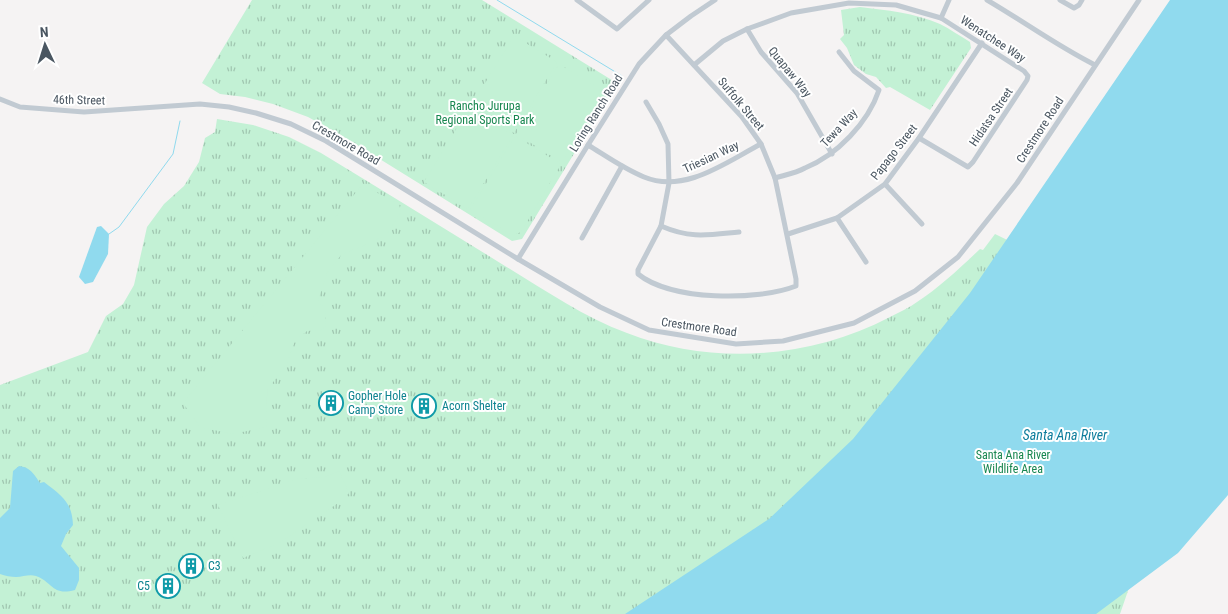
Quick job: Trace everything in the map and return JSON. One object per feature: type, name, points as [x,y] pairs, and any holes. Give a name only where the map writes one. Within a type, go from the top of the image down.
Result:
[{"type":"street","points":[[577,0],[616,29],[649,0]]},
{"type":"street","name":"Loring Ranch Road","points":[[518,259],[639,64],[666,35],[716,0]]},
{"type":"street","points":[[942,18],[949,0]]},
{"type":"street","points":[[987,0],[1014,15],[1070,53],[1095,65]]},
{"type":"street","points":[[1060,0],[1074,8],[1082,0]]},
{"type":"street","name":"Crestmore Road","points":[[159,107],[200,104],[229,107],[291,124],[326,141],[600,307],[649,330],[736,344],[783,341],[854,323],[915,291],[958,257],[1017,183],[1139,0]]},
{"type":"street","name":"Wenatchee Way","points":[[694,65],[723,41],[747,29],[791,13],[849,3],[896,5],[942,18],[982,42],[1024,71],[1028,76]]},
{"type":"street","name":"Quapaw Way","points":[[747,29],[761,52],[797,93],[832,154]]},
{"type":"street","name":"Suffolk Street","points":[[661,226],[638,270],[638,274],[643,279],[660,286],[704,296],[746,296],[796,286],[788,234],[775,178],[761,144],[742,117],[666,35]]},
{"type":"street","name":"Papago Street","points":[[788,234],[837,218],[885,184],[919,138],[982,42]]},
{"type":"street","name":"Tewa Way","points":[[775,178],[805,168],[832,154],[864,117],[879,90],[854,71],[839,52]]},
{"type":"street","name":"Hidatsa Street","points":[[919,138],[968,167],[1028,76]]},
{"type":"street","name":"46th Street","points":[[0,99],[20,106],[84,112],[159,107]]},
{"type":"street","points":[[646,102],[668,144],[669,183],[661,226],[678,233],[700,236],[739,232]]},
{"type":"street","name":"Triesian Way","points":[[588,145],[645,178],[669,183],[701,175],[761,144]]},
{"type":"street","points":[[582,238],[622,166]]},
{"type":"street","points":[[885,184],[922,224]]},
{"type":"street","points":[[837,218],[866,262]]},
{"type":"green space","name":"Rancho Jurupa Regional Sports Park","points":[[252,0],[482,0],[615,82],[606,97],[608,98],[522,239],[512,241],[341,135],[308,117],[273,104],[245,97],[220,94],[202,83]]},
{"type":"green space","points":[[860,7],[900,12],[921,17],[944,26],[970,42],[971,48],[930,110],[890,87],[886,88],[876,77],[866,74],[854,65],[847,48],[840,39],[844,35],[841,10]]},
{"type":"green space","points":[[514,36],[557,62],[514,133],[471,106]]},
{"type":"green space","points":[[559,64],[603,91],[604,94],[562,162],[516,134]]},
{"type":"green space","points":[[469,108],[513,135],[468,209],[424,182]]},
{"type":"green space","name":"Santa Ana River Wildlife Area","points":[[217,119],[253,125],[289,137],[321,153],[580,311],[611,327],[660,344],[727,354],[794,349],[827,342],[859,331],[914,304],[942,284],[980,249],[983,250],[995,234],[1214,341],[1120,614],[0,614],[0,385],[88,352],[106,316],[123,304],[134,285],[147,227],[164,204],[184,186],[199,162],[205,138],[215,132]]},
{"type":"green space","points":[[515,136],[561,164],[521,232],[514,235],[470,210]]},
{"type":"green space","points":[[362,185],[399,204],[401,212],[387,234],[342,254],[327,273],[318,301],[325,309],[326,326],[321,330],[307,331],[295,341],[287,363],[268,389],[266,404],[267,427],[232,434],[200,427],[183,403]]},
{"type":"green space","points":[[339,471],[349,493],[341,501],[279,543],[243,558],[218,505],[297,479],[324,477]]},
{"type":"water","name":"Santa Ana River","points":[[1170,0],[1228,0],[1228,495],[1178,553],[1096,614],[625,614],[769,519],[853,439],[970,293]]},
{"type":"water","points":[[101,226],[109,234],[108,254],[93,282],[85,284],[79,277],[97,227]]},
{"type":"water","points":[[19,466],[29,469],[40,483],[44,482],[61,496],[71,511],[73,525],[66,534],[61,546],[79,568],[79,580],[75,590],[57,590],[36,576],[14,577],[0,574],[0,518],[10,508],[13,471]]},
{"type":"waterway","points":[[497,0],[622,76]]},
{"type":"waterway","points":[[109,234],[119,227],[173,154],[180,121]]},
{"type":"place","name":"Gopher Hole Camp Store","points":[[331,403]]},
{"type":"place","name":"Acorn Shelter","points":[[424,406]]},
{"type":"place","name":"C3","points":[[191,566]]},
{"type":"place","name":"C5","points":[[168,586]]}]
